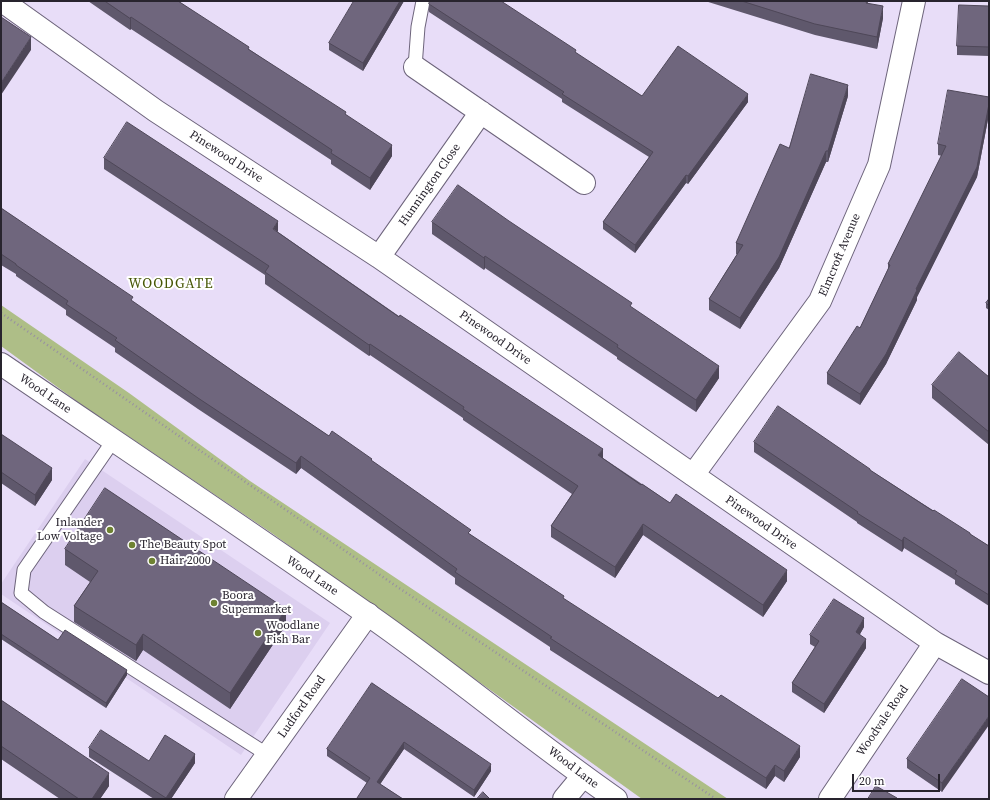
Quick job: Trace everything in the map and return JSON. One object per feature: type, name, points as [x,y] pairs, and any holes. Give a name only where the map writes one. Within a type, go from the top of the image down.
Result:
[{"type":"street","name":"Elmcroft Avenue","points":[[693,475],[820,301],[879,165],[914,1]]},
{"type":"street","name":"Pinewood Drive","points":[[15,5],[156,111],[379,257],[936,643],[989,673]]},
{"type":"street","points":[[415,67],[584,182]]},
{"type":"street","name":"Hunnington Close","points":[[379,257],[481,112]]},
{"type":"street","name":"Wood Lane","points":[[1,364],[368,614],[583,776],[616,799]]},
{"type":"street","name":"Ludford Road","points":[[236,799],[368,614]]},
{"type":"street","name":"Woodvale Road","points":[[830,799],[936,643]]},
{"type":"street","points":[[564,799],[583,776]]},
{"type":"lane","points":[[415,67],[418,26],[422,1]]},
{"type":"lane","points":[[113,441],[24,570],[21,592],[44,612],[268,755]]},
{"type":"path","points":[[1,313],[396,586],[716,799]]},
{"type":"shaded area","points":[[85,459],[330,623],[241,755],[1,594],[1,584]]},
{"type":"green space","points":[[1,305],[129,393],[250,481],[728,799],[642,799],[273,534],[82,405],[1,346]]},
{"type":"building","points":[[105,1],[178,1],[249,47],[248,49],[346,112],[345,114],[392,145],[370,178],[331,153],[332,150]]},
{"type":"building","points":[[354,1],[400,1],[363,63],[329,43]]},
{"type":"building","points":[[430,1],[501,1],[576,50],[575,52],[642,96],[678,46],[748,94],[635,245],[603,222],[653,152],[562,94],[564,92],[429,4]]},
{"type":"building","points":[[742,1],[867,1],[866,3],[883,6],[877,37],[815,24]]},
{"type":"building","points":[[959,5],[989,6],[989,47],[957,46]]},
{"type":"building","points":[[1,17],[31,37],[1,83]]},
{"type":"building","points":[[811,74],[848,85],[828,151],[826,151],[779,257],[740,318],[709,299],[743,245],[736,243],[780,144],[789,148]]},
{"type":"building","points":[[948,90],[989,97],[977,167],[916,289],[917,290],[886,354],[860,394],[827,373],[857,326],[860,328],[890,265],[888,264],[946,146],[938,144]]},
{"type":"building","points":[[127,122],[278,221],[273,229],[399,317],[400,315],[603,449],[598,455],[641,485],[642,484],[670,503],[676,494],[787,570],[763,605],[643,524],[615,567],[551,526],[578,486],[463,409],[464,407],[370,344],[369,345],[265,272],[269,266],[104,158]]},
{"type":"building","points":[[458,185],[632,303],[630,306],[719,366],[696,400],[617,347],[618,345],[485,256],[484,258],[432,222]]},
{"type":"building","points":[[1,208],[133,297],[131,300],[329,436],[332,431],[471,530],[468,533],[564,596],[563,598],[718,698],[721,695],[800,746],[784,771],[775,765],[766,778],[550,638],[552,637],[455,572],[457,569],[301,456],[296,463],[198,398],[115,340],[117,338],[66,304],[68,301],[1,254]]},
{"type":"building","points":[[989,299],[989,306],[986,303]]},
{"type":"building","points":[[959,352],[989,377],[989,432],[932,385]]},
{"type":"building","points":[[778,406],[870,470],[989,546],[989,595],[955,574],[957,571],[904,537],[902,541],[857,513],[858,512],[754,442]]},
{"type":"building","points":[[1,434],[52,468],[35,495],[1,472]]},
{"type":"building","points":[[105,488],[286,609],[230,693],[143,634],[136,645],[74,606],[98,571],[65,549]]},
{"type":"building","points":[[834,599],[864,618],[856,632],[866,639],[824,704],[792,683],[819,641],[810,635]]},
{"type":"building","points":[[1,602],[58,640],[65,630],[127,670],[106,703],[1,634]]},
{"type":"building","points":[[962,679],[989,697],[989,716],[942,783],[907,759]]},
{"type":"building","points":[[372,683],[491,764],[474,790],[404,742],[377,782],[403,799],[357,798],[370,778],[327,749]]},
{"type":"building","points":[[1,700],[109,773],[92,799],[79,799],[1,746]]},
{"type":"building","points":[[101,730],[149,761],[165,735],[195,754],[166,798],[89,748]]},
{"type":"building","points":[[876,786],[897,798],[868,799]]},
{"type":"building","points":[[483,792],[490,799],[477,799]]},
{"type":"place","name":"Inlander Low Voltage","points":[[110,530]]},
{"type":"place","name":"The Beauty Spot","points":[[132,545]]},
{"type":"place","name":"Hair 2000","points":[[152,561]]},
{"type":"place","name":"Boora Supermarket","points":[[214,603]]},
{"type":"place","name":"Woodlane Fish Bar","points":[[258,633]]},
{"type":"district","name":"WOODGATE","points":[[171,284]]}]
